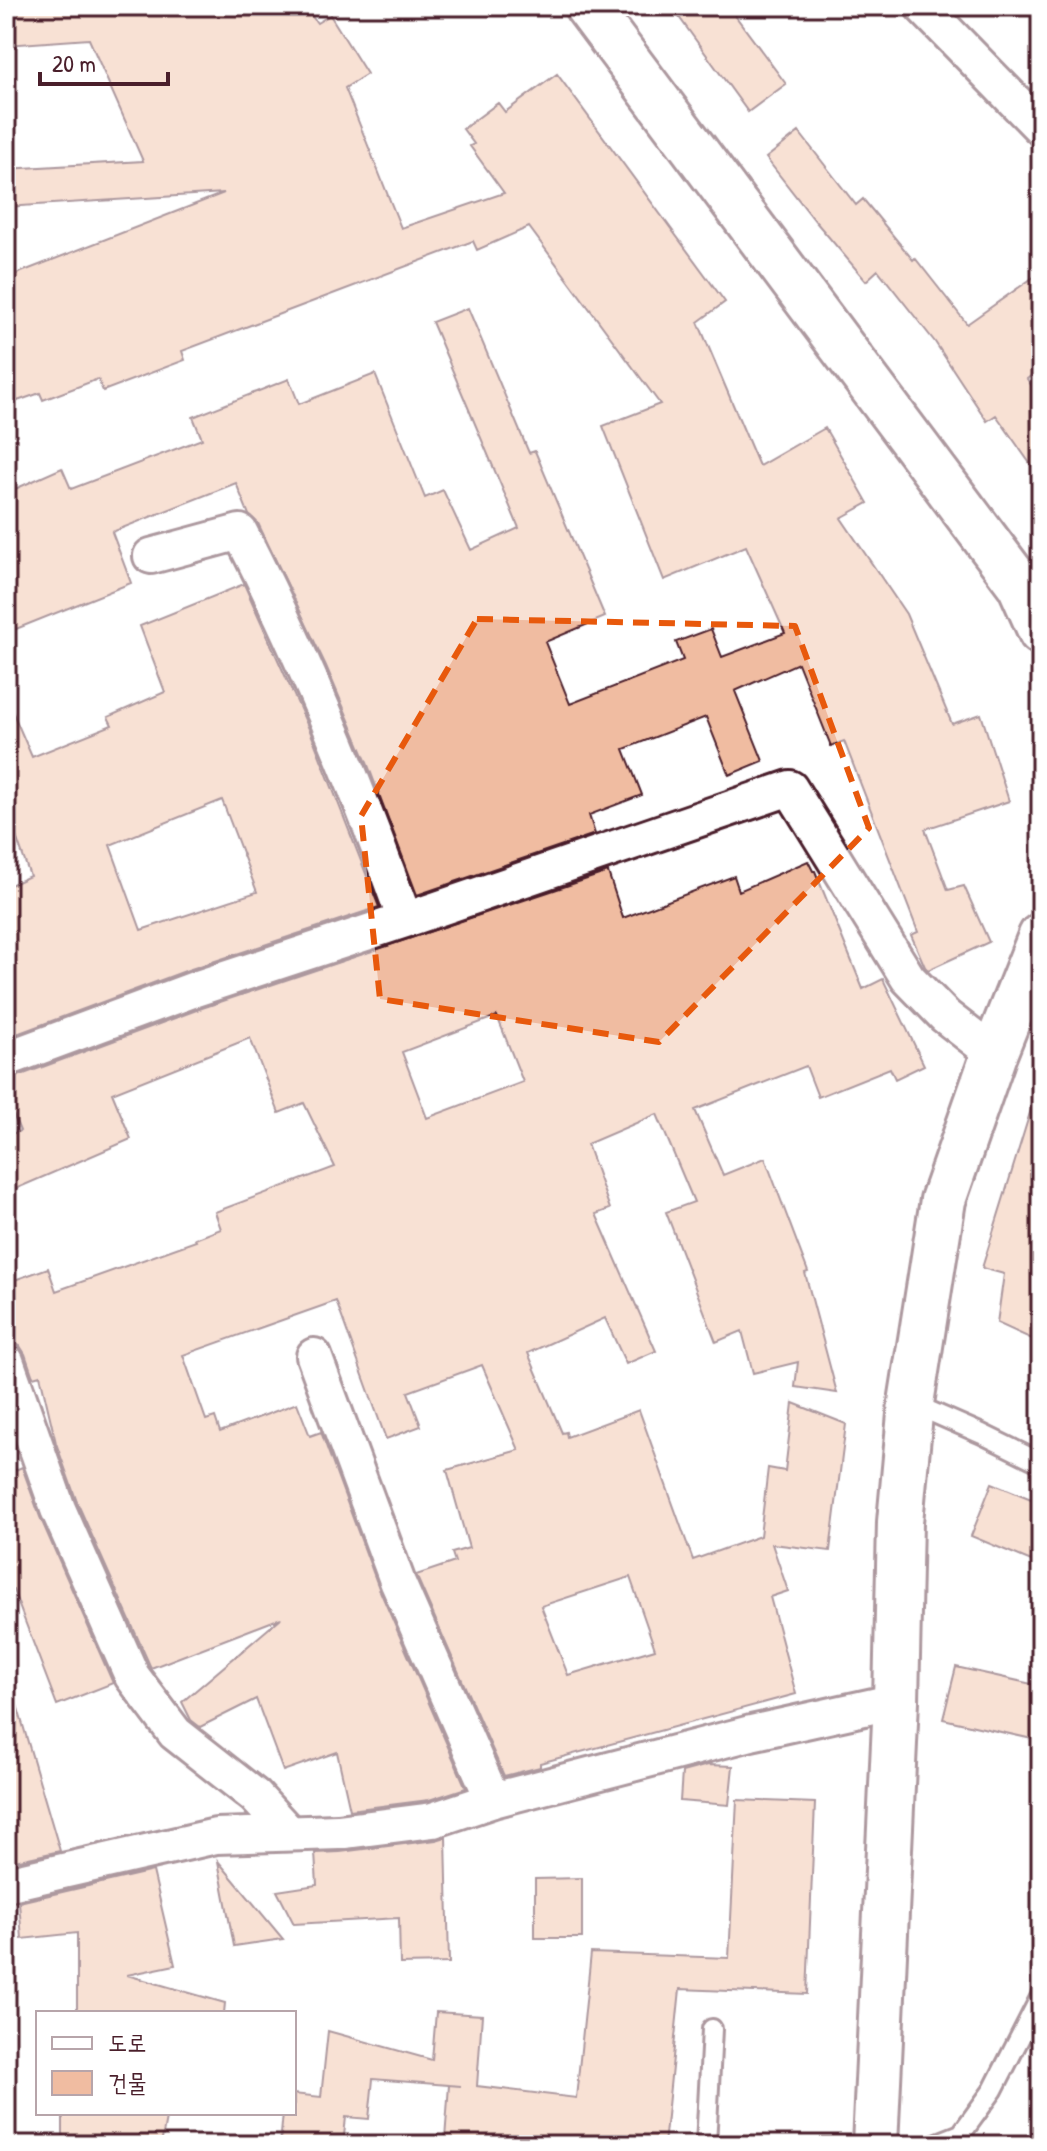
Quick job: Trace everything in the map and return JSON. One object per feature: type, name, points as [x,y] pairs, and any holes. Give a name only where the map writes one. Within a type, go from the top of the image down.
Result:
[{"type":"street","points":[[587,6],[1020,585],[1041,632]]},
{"type":"street","points":[[922,6],[1041,128]]},
{"type":"street","points":[[151,556],[240,532],[271,592],[363,808],[405,920]]},
{"type":"street","points":[[6,1059],[195,989],[790,788],[908,978],[945,1016],[994,1054]]},
{"type":"street","points":[[875,2145],[896,1701],[900,1522],[911,1403],[943,1200],[994,1054],[1041,936]]},
{"type":"street","points":[[314,1356],[398,1583],[493,1800]]},
{"type":"street","points":[[6,1361],[58,1509],[132,1676],[175,1733],[255,1796],[289,1833]]},
{"type":"street","points":[[6,1884],[216,1836],[338,1832],[433,1820],[493,1800],[751,1733],[896,1701]]},
{"type":"lane","points":[[911,1403],[1041,1463]]},
{"type":"lane","points":[[933,2145],[961,2134],[993,2090],[1041,1996]]},
{"type":"lane","points":[[706,2145],[712,2029]]},
{"type":"highlighted area","points":[[477,619],[795,626],[869,828],[659,1042],[380,999],[361,816]]},
{"type":"building","points":[[6,6],[304,6],[317,23],[330,15],[367,74],[345,88],[401,228],[504,193],[470,146],[474,144],[463,129],[498,103],[505,112],[557,74],[725,302],[698,322],[759,466],[825,428],[868,503],[841,518],[906,614],[952,724],[981,714],[1009,801],[925,829],[948,890],[964,886],[989,942],[928,970],[925,967],[911,935],[918,932],[844,741],[831,746],[798,663],[735,691],[763,761],[729,775],[706,717],[624,749],[642,795],[589,815],[595,834],[417,895],[368,765],[326,666],[258,523],[249,515],[236,483],[112,532],[131,583],[6,633],[6,493],[62,468],[71,489],[202,439],[193,417],[289,379],[299,404],[375,374],[425,498],[443,490],[471,550],[519,528],[432,322],[468,308],[529,453],[535,451],[605,617],[545,642],[570,704],[683,660],[676,642],[711,629],[722,657],[785,633],[746,546],[664,580],[603,426],[660,404],[529,227],[477,250],[473,241],[182,351],[185,360],[103,391],[98,379],[43,400],[40,393],[6,405],[6,278],[224,193],[6,207],[6,169],[143,161],[89,39],[6,45]]},
{"type":"building","points":[[671,6],[728,6],[786,84],[748,112]]},
{"type":"building","points":[[799,132],[856,205],[863,199],[967,324],[1041,272],[1041,368],[1027,379],[1041,399],[1041,479],[996,415],[987,421],[935,342],[878,270],[866,281],[766,158]]},
{"type":"building","points":[[244,584],[310,731],[379,907],[188,970],[6,1038],[6,887],[30,876],[6,808],[6,697],[32,757],[112,725],[108,717],[165,692],[140,626]],"holes":[[[222,800],[257,892],[141,930],[110,845]]]},
{"type":"building","points":[[808,861],[815,871],[863,989],[883,979],[924,1065],[895,1079],[890,1068],[818,1097],[806,1066],[695,1110],[723,1175],[765,1158],[808,1272],[805,1273],[837,1393],[795,1387],[798,1362],[753,1373],[742,1331],[716,1342],[666,1212],[694,1202],[657,1114],[587,1144],[610,1209],[596,1214],[656,1351],[626,1364],[605,1318],[528,1353],[562,1433],[566,1432],[567,1437],[639,1410],[693,1560],[760,1536],[768,1468],[785,1471],[793,1403],[846,1424],[830,1551],[772,1544],[788,1591],[770,1597],[796,1694],[540,1763],[540,1767],[504,1776],[416,1575],[455,1562],[452,1553],[469,1548],[447,1470],[519,1450],[482,1365],[408,1392],[421,1426],[386,1439],[336,1301],[183,1355],[206,1420],[215,1417],[220,1432],[297,1403],[310,1436],[321,1432],[380,1591],[466,1788],[429,1800],[350,1810],[337,1752],[283,1771],[256,1699],[200,1727],[191,1720],[182,1702],[281,1618],[151,1668],[77,1502],[56,1443],[40,1375],[33,1377],[25,1354],[20,1346],[12,1342],[6,1326],[6,1283],[48,1268],[56,1291],[196,1241],[221,1229],[215,1212],[335,1167],[304,1103],[279,1113],[250,1038],[112,1093],[131,1139],[6,1193],[6,1136],[20,1131],[6,1097],[6,1078],[202,1008],[608,872],[623,918],[734,876],[739,891]],"holes":[[[497,1016],[523,1082],[427,1118],[402,1052]],[[630,1577],[655,1649],[568,1675],[541,1606]]]},
{"type":"building","points":[[1033,1103],[1041,1105],[1041,1343],[997,1323],[1004,1274],[982,1268]]},
{"type":"building","points":[[22,1467],[40,1517],[113,1683],[57,1705],[13,1590],[6,1592],[6,1474]]},
{"type":"building","points":[[992,1483],[1041,1503],[1041,1565],[971,1536]]},
{"type":"building","points":[[956,1667],[1041,1686],[1041,1741],[943,1719]]},
{"type":"building","points":[[15,1698],[60,1851],[15,1861],[15,1857],[6,1860],[6,1699]]},
{"type":"building","points":[[708,1765],[733,1766],[729,1805],[680,1801],[682,1772]]},
{"type":"building","points":[[737,1800],[815,1803],[807,1994],[680,1989],[664,2145],[530,2145],[445,2139],[449,2085],[373,2079],[369,2119],[346,2117],[343,2145],[280,2145],[283,2115],[296,2115],[296,2094],[321,2097],[328,2031],[432,2060],[436,2012],[482,2015],[477,2086],[576,2098],[591,1953],[729,1958]]},
{"type":"building","points":[[446,1837],[449,1963],[400,1964],[399,1918],[294,1924],[277,1891],[317,1885],[315,1853]]},
{"type":"building","points":[[218,1861],[283,1939],[234,1946]]},
{"type":"building","points":[[153,1871],[175,1965],[127,1975],[225,2003],[224,2011],[77,2011],[77,1933],[22,1939],[19,1902]]},
{"type":"building","points":[[582,1878],[582,1938],[535,1938],[535,1879]]},
{"type":"building","points":[[63,2115],[167,2115],[161,2145],[63,2145]]}]
